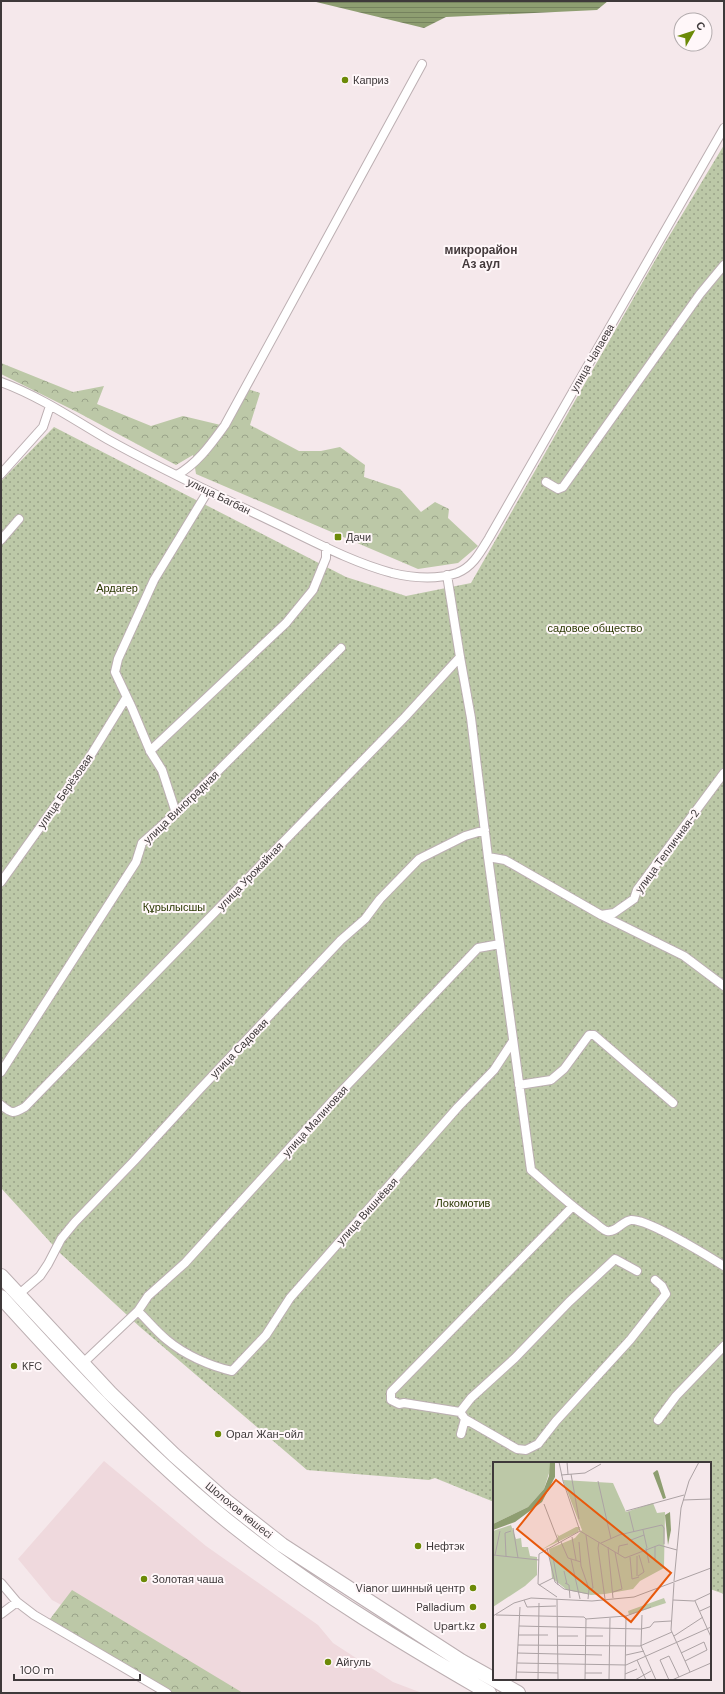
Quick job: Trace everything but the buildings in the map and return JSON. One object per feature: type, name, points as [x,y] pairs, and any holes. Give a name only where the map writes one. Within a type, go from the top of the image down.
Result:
[{"type":"highway","name":"Шолохов көшесі","points":[[1,1276],[82,1364],[174,1455],[226,1501],[272,1538],[460,1661],[493,1679]]},
{"type":"highway","name":"Шолохов көшесі","points":[[1,1297],[95,1397],[156,1459],[243,1534],[282,1563],[352,1609],[489,1693]]},
{"type":"highway","name":"Шолохов көшесі","points":[[494,1680],[518,1693]]},
{"type":"street","points":[[176,475],[189,468],[204,453],[225,425],[422,64]]},
{"type":"street","name":"улица Чапаева","points":[[447,575],[459,572],[469,566],[479,555],[724,128]]},
{"type":"street","points":[[546,482],[558,489],[563,487],[700,294],[724,265]]},
{"type":"street","name":"улица Багбан","points":[[1,382],[50,406],[109,440],[176,475],[362,563],[392,572],[421,578],[447,575]]},
{"type":"street","points":[[1,474],[42,427],[50,406]]},
{"type":"street","points":[[176,812],[162,770],[150,751],[115,672],[118,659],[154,580],[208,491]]},
{"type":"street","points":[[1,540],[19,519]]},
{"type":"street","points":[[150,751],[286,623],[313,590],[326,558],[326,547]]},
{"type":"street","points":[[447,575],[471,718],[488,857],[531,1170],[573,1206],[607,1231],[614,1230],[623,1223],[631,1220],[644,1223],[690,1246],[724,1266]]},
{"type":"street","name":"улица Виноградная","points":[[1,1072],[136,862],[142,843],[176,812],[341,648]]},
{"type":"street","name":"улица Урожайная","points":[[1,1105],[9,1112],[15,1113],[25,1107],[394,728],[460,657]]},
{"type":"street","name":"улица Берёзовая","points":[[1,882],[86,763],[126,698]]},
{"type":"street","name":"улица Тепличная-2","points":[[601,915],[614,913],[634,899],[637,890],[724,773]]},
{"type":"street","name":"улица Садовая","points":[[18,1295],[40,1276],[61,1239],[75,1222],[341,940],[365,919],[380,899],[419,859],[465,836],[485,830]]},
{"type":"street","points":[[488,857],[505,860],[601,915],[684,956],[724,986]]},
{"type":"street","name":"улица Малиновая","points":[[82,1364],[138,1311],[148,1296],[184,1262],[346,1087],[478,948],[500,944]]},
{"type":"street","points":[[519,1085],[551,1080],[564,1069],[589,1035],[594,1035],[673,1103]]},
{"type":"street","name":"улица Вишнёвая","points":[[138,1311],[167,1341],[191,1356],[218,1368],[232,1371],[266,1335],[290,1298],[458,1108],[494,1070],[513,1041]]},
{"type":"street","points":[[573,1206],[391,1392],[391,1400],[399,1404],[404,1403],[462,1416],[517,1449],[526,1450],[538,1444],[556,1421],[630,1340],[666,1294],[662,1286],[655,1280]]},
{"type":"street","points":[[461,1434],[462,1416],[471,1398],[515,1358],[569,1302],[615,1259],[637,1271]]},
{"type":"street","points":[[658,1420],[676,1396],[724,1346]]},
{"type":"street","points":[[1,1583],[17,1602],[34,1615],[166,1693]]},
{"type":"street","points":[[1,1614],[17,1602]]},
{"type":"shaded area","points":[[312,1],[608,1],[597,10],[446,17],[424,28]]},
{"type":"shaded area","name":"Золотая чаша","points":[[104,1461],[206,1546],[318,1625],[333,1643],[393,1682],[422,1693],[226,1693],[52,1600],[18,1559]]},
{"type":"green space","points":[[724,145],[724,1594],[711,1589],[711,1462],[493,1462],[493,1502],[435,1478],[429,1480],[307,1470],[140,1327],[61,1254],[1,1188],[1,481],[54,427],[346,577],[406,596],[471,583],[665,243]]},
{"type":"green space","points":[[1,363],[73,392],[104,386],[97,404],[151,426],[183,416],[229,427],[248,389],[260,393],[250,425],[299,451],[321,451],[340,447],[365,465],[364,477],[400,489],[421,512],[435,502],[449,509],[448,518],[478,546],[458,563],[418,569],[196,474],[193,455],[176,465],[77,412],[1,374]]},
{"type":"green space","points":[[72,1590],[243,1693],[158,1693],[47,1623]]},
{"type":"place","name":"Каприз","points":[[345,80]]},
{"type":"place","name":"Дачи","points":[[338,537]]},
{"type":"place","name":"KFC","points":[[14,1366]]},
{"type":"place","name":"Орал Жан-ойл","points":[[218,1434]]},
{"type":"place","name":"Нефтэк","points":[[418,1546]]},
{"type":"place","name":"Золотая чаша","points":[[144,1579]]},
{"type":"place","name":"Vianor шинный центр","points":[[473,1588]]},
{"type":"place","name":"Palladium","points":[[473,1607]]},
{"type":"place","name":"Upart.kz","points":[[483,1626]]},
{"type":"place","name":"Айгуль","points":[[328,1662]]},
{"type":"district","name":"микрорайон Аз аул","points":[[481,257]]},
{"type":"park label","name":"Ардагер","points":[[117,588]]},
{"type":"park label","name":"садовое общество","points":[[595,628]]},
{"type":"park label","name":"Құрылысшы","points":[[174,907]]},
{"type":"park label","name":"Локомотив","points":[[463,1203]]}]
